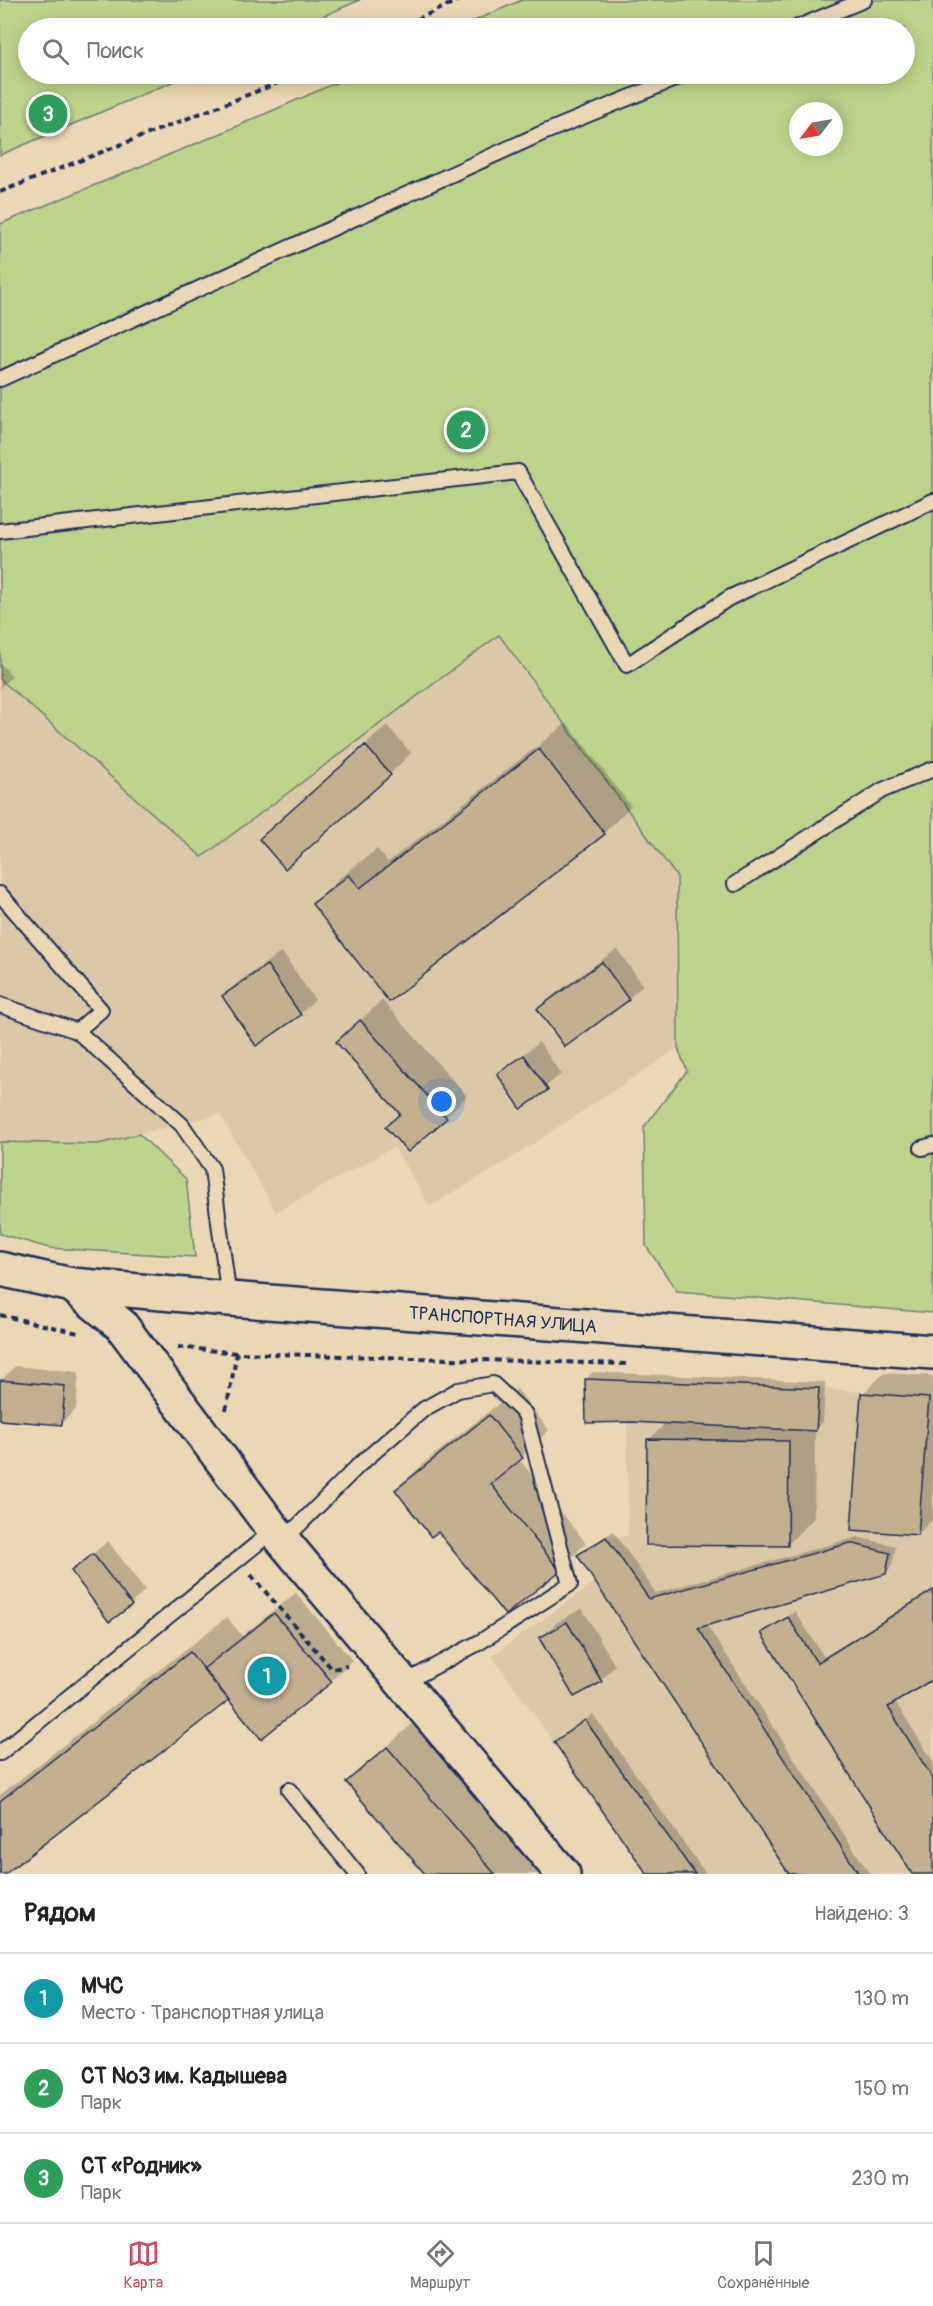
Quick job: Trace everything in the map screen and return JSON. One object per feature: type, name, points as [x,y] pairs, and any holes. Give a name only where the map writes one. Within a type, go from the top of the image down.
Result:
[{"type":"street","name":"ТРАНСПОРТНАЯ УЛИЦА","points":[[0,1269],[72,1285],[229,1299],[933,1352]]},
{"type":"street","name":"ТРАНСПОРТНАЯ УЛИЦА","points":[[72,1285],[121,1325],[278,1536],[563,1874]]},
{"type":"lane","points":[[820,18],[864,0]]},
{"type":"lane","points":[[0,380],[538,135],[663,84]]},
{"type":"lane","points":[[0,531],[518,472],[627,665],[729,598],[933,501]]},
{"type":"lane","points":[[735,884],[884,790],[933,769]]},
{"type":"lane","points":[[0,894],[101,1010],[77,1031]]},
{"type":"lane","points":[[0,1005],[77,1031],[182,1125],[212,1169],[229,1299]]},
{"type":"lane","points":[[0,1753],[238,1559],[278,1536],[424,1409],[458,1390],[493,1384],[525,1414],[570,1584],[480,1642],[402,1684]]},
{"type":"lane","points":[[289,1790],[357,1874]]},
{"type":"path","points":[[420,18],[459,0]]},
{"type":"path","points":[[0,192],[275,84]]},
{"type":"path","points":[[218,1454],[237,1353],[627,1364]]},
{"type":"path","points":[[238,1559],[332,1669],[354,1664]]},
{"type":"shaded area","points":[[498,635],[677,877],[678,1048],[504,1163],[430,1206],[394,1147],[276,1212],[220,1114],[98,1144],[0,1142],[0,679],[202,857]]},
{"type":"shaded area","points":[[585,1379],[819,1388],[933,1399],[933,1874],[648,1874],[492,1656],[595,1582],[577,1555],[606,1537],[628,1536],[627,1423],[586,1423]]},
{"type":"green space","points":[[0,0],[360,0],[319,18],[18,18],[18,84],[167,84],[0,155]]},
{"type":"green space","points":[[522,0],[933,0],[933,1313],[677,1291],[646,1246],[644,1127],[687,1071],[678,1048],[677,877],[499,635],[202,857],[0,679],[0,224],[217,135],[333,84],[915,84],[915,18],[481,18]]},
{"type":"green space","points":[[139,1134],[186,1179],[195,1257],[49,1248],[0,1234],[0,1142],[98,1144]]},
{"type":"building","points":[[365,745],[391,775],[285,869],[259,839]]},
{"type":"building","points":[[539,749],[605,834],[389,1002],[312,904],[349,875],[360,888]]},
{"type":"building","points":[[602,962],[629,1000],[565,1047],[537,1009]]},
{"type":"building","points":[[267,965],[301,1015],[256,1046],[222,996]]},
{"type":"building","points":[[360,1020],[447,1118],[408,1152],[385,1127],[400,1114],[336,1042]]},
{"type":"building","points":[[524,1055],[548,1090],[521,1109],[497,1074]]},
{"type":"building","points":[[585,1379],[819,1388],[816,1431],[631,1422],[586,1423]]},
{"type":"building","points":[[0,1380],[65,1386],[62,1425],[0,1420]]},
{"type":"building","points":[[861,1393],[929,1398],[918,1535],[851,1530]]},
{"type":"building","points":[[489,1415],[523,1458],[491,1484],[560,1571],[505,1615],[438,1532],[431,1537],[395,1490]]},
{"type":"building","points":[[647,1439],[789,1441],[788,1546],[646,1545]]},
{"type":"building","points":[[606,1537],[649,1599],[850,1543],[890,1553],[886,1574],[698,1628],[859,1874],[789,1874],[577,1555]]},
{"type":"building","points":[[93,1554],[132,1605],[109,1622],[71,1571]]},
{"type":"building","points":[[933,1590],[933,1679],[888,1707],[933,1779],[933,1874],[912,1874],[761,1633],[788,1617],[817,1663]]},
{"type":"building","points":[[274,1613],[332,1682],[261,1739],[203,1669]]},
{"type":"building","points":[[567,1622],[602,1682],[574,1697],[539,1638]]},
{"type":"building","points":[[190,1652],[229,1700],[5,1874],[0,1874],[0,1801]]},
{"type":"building","points":[[585,1720],[695,1874],[647,1874],[554,1742]]},
{"type":"building","points":[[387,1747],[495,1874],[425,1874],[346,1782]]},
{"type":"place","name":"СТ «Родник»","points":[[48,114]]},
{"type":"place","name":"СТ №3 им. Кадышева","points":[[466,430]]},
{"type":"place","name":"МЧС","points":[[267,1676]]}]
